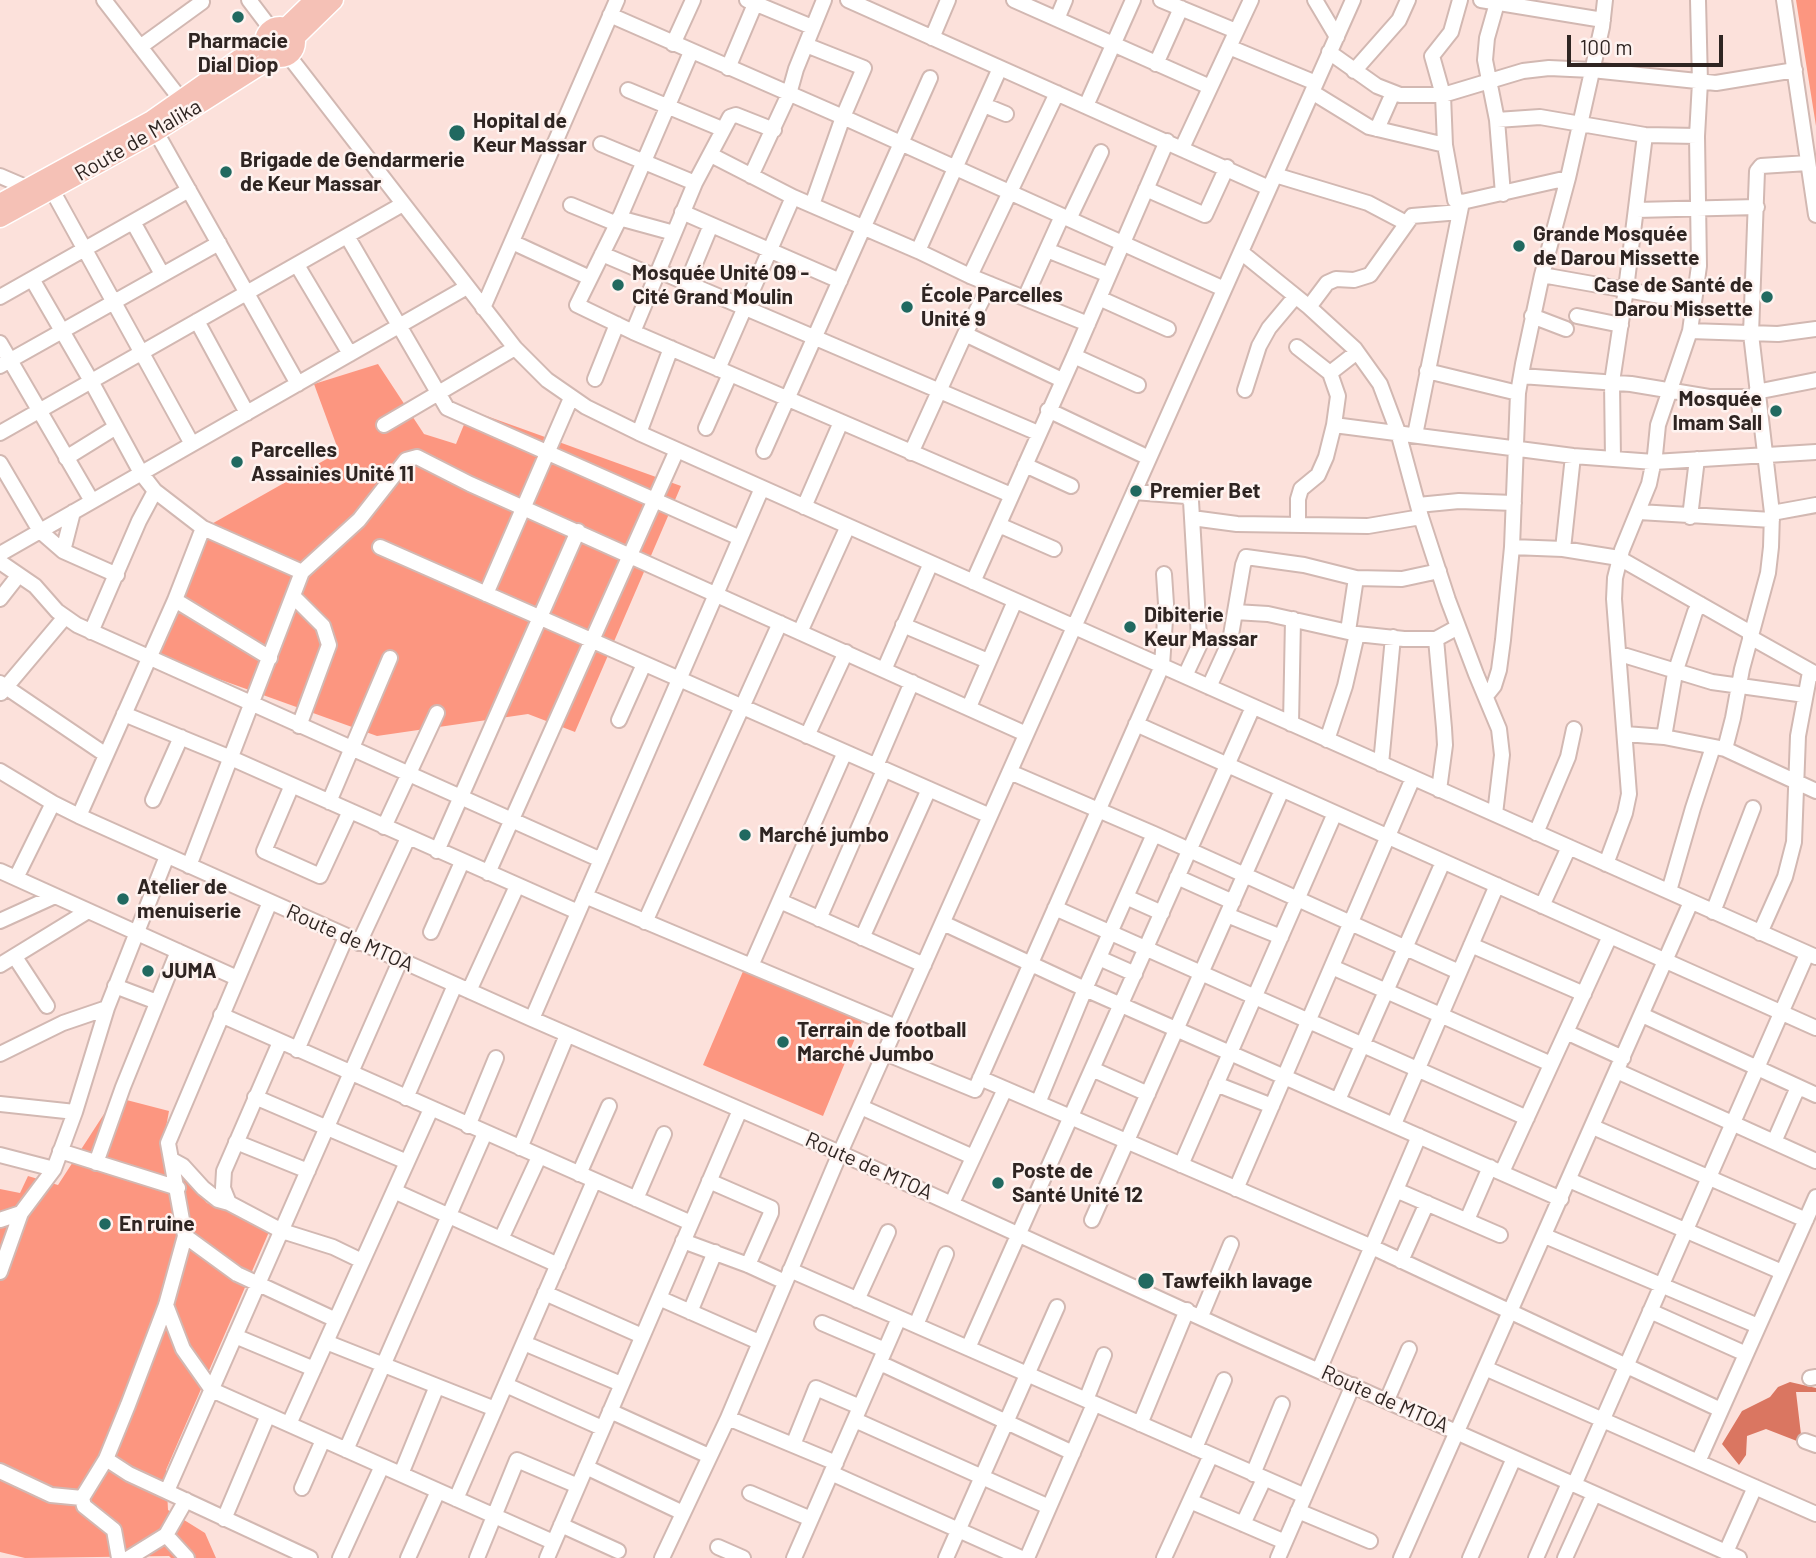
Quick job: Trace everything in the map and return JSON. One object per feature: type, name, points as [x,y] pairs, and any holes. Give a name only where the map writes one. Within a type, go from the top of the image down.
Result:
[{"type":"main road","name":"Route de Malika","points":[[0,203],[182,101],[280,41],[314,0]]},
{"type":"main road","name":"Route de Malika","points":[[0,218],[156,132],[334,0]]},
{"type":"street","points":[[104,0],[182,101]]},
{"type":"street","points":[[249,0],[483,308],[547,380],[571,398],[612,421],[1812,956],[1782,1013],[1602,1420],[1536,1558]]},
{"type":"street","points":[[483,308],[617,0]]},
{"type":"street","points":[[673,44],[693,0]]},
{"type":"street","points":[[751,176],[789,94],[811,27],[824,0]]},
{"type":"street","points":[[848,0],[1227,167],[1272,182],[1368,203],[1406,223]]},
{"type":"street","points":[[932,38],[948,0]]},
{"type":"street","points":[[1016,0],[1210,88]]},
{"type":"street","points":[[1057,19],[1065,0]]},
{"type":"street","points":[[1086,106],[1133,0]]},
{"type":"street","points":[[1161,0],[1237,30]]},
{"type":"street","points":[[1182,148],[1251,0]]},
{"type":"street","points":[[1315,0],[1337,37]]},
{"type":"street","points":[[662,1558],[728,1418],[840,1153],[1353,0]]},
{"type":"street","points":[[1354,71],[1398,20],[1408,0]]},
{"type":"street","points":[[1460,0],[1451,32],[1432,56],[1443,95],[1445,145],[1454,199],[1461,207]]},
{"type":"street","points":[[1481,0],[1603,20]]},
{"type":"street","points":[[1486,695],[1494,686],[1499,670],[1512,547],[1518,393],[1532,316],[1580,124],[1605,0]]},
{"type":"street","points":[[1606,864],[1625,813],[1629,794],[1614,599],[1615,578],[1619,558],[1649,484],[1658,425],[1690,331],[1699,266],[1698,0]]},
{"type":"street","points":[[1784,0],[1816,215]]},
{"type":"street","points":[[140,47],[202,2]]},
{"type":"street","points":[[728,68],[751,2],[811,27]]},
{"type":"street","points":[[1497,3],[1485,51],[1497,120],[1503,194]]},
{"type":"street","points":[[1156,64],[1181,8]]},
{"type":"street","points":[[610,15],[1224,289]]},
{"type":"street","points":[[806,46],[864,68],[843,117],[812,205]]},
{"type":"street","points":[[1228,47],[1314,88],[1369,127],[1445,145]]},
{"type":"street","points":[[691,52],[618,221],[577,304],[671,348],[1011,495]]},
{"type":"street","points":[[1329,52],[1354,71],[1393,93],[1443,95],[1523,71],[1549,68],[1592,69],[1700,82],[1729,82],[1795,70]]},
{"type":"street","points":[[918,251],[1000,68]]},
{"type":"street","points":[[764,452],[930,78]]},
{"type":"street","points":[[628,90],[722,129]]},
{"type":"street","points":[[970,276],[1057,93]]},
{"type":"street","points":[[1377,129],[1393,93]]},
{"type":"street","points":[[984,105],[1006,114]]},
{"type":"street","points":[[633,331],[695,183],[730,117],[736,115],[774,130]]},
{"type":"street","points":[[1497,120],[1540,117],[1645,135],[1697,136]]},
{"type":"street","points":[[156,132],[298,384]]},
{"type":"street","points":[[1613,460],[1612,383],[1645,135]]},
{"type":"street","points":[[973,582],[1167,141]]},
{"type":"street","points":[[600,144],[695,183]]},
{"type":"street","points":[[1025,298],[1047,250],[1101,152]]},
{"type":"street","points":[[711,155],[793,197],[970,276],[1088,324]]},
{"type":"street","points":[[1669,891],[1693,808],[1733,718],[1750,635],[1768,573],[1772,517],[1751,334],[1758,168],[1808,163]]},
{"type":"street","points":[[1146,189],[1205,215],[1227,167]]},
{"type":"street","points":[[0,176],[28,188]]},
{"type":"street","points":[[1308,307],[1327,283],[1370,275],[1406,223],[1415,215],[1461,207],[1567,178]]},
{"type":"street","points":[[52,190],[192,444]]},
{"type":"street","points":[[0,297],[189,190]]},
{"type":"street","points":[[706,428],[745,307],[793,197]]},
{"type":"street","points":[[0,433],[403,204]]},
{"type":"street","points":[[572,205],[618,221],[674,233]]},
{"type":"street","points":[[1415,435],[1461,207]]},
{"type":"street","points":[[1636,211],[1757,207]]},
{"type":"street","points":[[682,212],[840,281]]},
{"type":"street","points":[[133,222],[162,274]]},
{"type":"street","points":[[687,283],[711,225]]},
{"type":"street","points":[[347,236],[447,408],[740,538]]},
{"type":"street","points":[[512,242],[590,278]]},
{"type":"street","points":[[5,363],[219,243]]},
{"type":"street","points":[[1047,250],[1109,275]]},
{"type":"street","points":[[1241,252],[1357,352],[1380,384],[1398,432],[1420,511],[1458,627],[1501,739],[1502,755],[1494,814]]},
{"type":"street","points":[[602,254],[687,283],[1038,433]]},
{"type":"street","points":[[297,265],[350,354]]},
{"type":"street","points":[[1542,275],[1694,302]]},
{"type":"street","points":[[32,279],[141,473],[155,491],[203,528],[302,572]]},
{"type":"street","points":[[911,453],[990,284]]},
{"type":"street","points":[[0,554],[467,287]]},
{"type":"street","points":[[1245,390],[1259,346],[1269,328],[1295,297]]},
{"type":"street","points":[[1099,298],[1168,329]]},
{"type":"street","points":[[1532,316],[1566,329]]},
{"type":"street","points":[[1577,316],[1621,325]]},
{"type":"street","points":[[197,321],[247,413]]},
{"type":"street","points":[[595,379],[617,324]]},
{"type":"street","points":[[1690,331],[1778,334],[1816,329]]},
{"type":"street","points":[[965,334],[1062,380]]},
{"type":"street","points":[[0,343],[5,363],[39,411],[92,501]]},
{"type":"street","points":[[1297,347],[1330,373],[1330,378],[1338,390],[1334,425],[1325,457],[1318,475],[1301,489],[1298,499],[1298,526]]},
{"type":"street","points":[[384,425],[516,348]]},
{"type":"street","points":[[639,433],[671,348]]},
{"type":"street","points":[[1330,373],[1357,352]]},
{"type":"street","points":[[1074,356],[1138,384]]},
{"type":"street","points":[[1427,371],[1518,393]]},
{"type":"street","points":[[1521,376],[1612,383],[1709,397],[1757,395],[1816,380]]},
{"type":"street","points":[[486,594],[571,398]]},
{"type":"street","points":[[1048,410],[1149,458]]},
{"type":"street","points":[[804,507],[841,422]]},
{"type":"street","points":[[1334,425],[1613,460],[1654,462],[1816,452]]},
{"type":"street","points":[[65,458],[116,427]]},
{"type":"street","points":[[488,873],[677,450]]},
{"type":"street","points":[[1563,549],[1573,456]]},
{"type":"street","points":[[188,866],[302,572],[359,520],[406,460],[416,457],[470,484],[1027,734]]},
{"type":"street","points":[[1690,517],[1697,459]]},
{"type":"street","points":[[0,463],[40,531],[63,551],[117,575]]},
{"type":"street","points":[[1025,465],[1071,486]]},
{"type":"street","points":[[532,1019],[762,488]]},
{"type":"street","points":[[91,632],[155,491]]},
{"type":"street","points":[[1134,492],[1186,496],[1191,501],[1199,646],[1185,676]]},
{"type":"street","points":[[1192,518],[1237,524],[1368,526],[1459,501],[1514,503]]},
{"type":"street","points":[[1639,512],[1690,517],[1772,517],[1816,505]]},
{"type":"street","points":[[63,551],[73,512]]},
{"type":"street","points":[[999,525],[1055,549]]},
{"type":"street","points":[[800,632],[848,526]]},
{"type":"street","points":[[79,817],[203,528]]},
{"type":"street","points":[[437,851],[578,531]]},
{"type":"street","points":[[380,547],[990,816]]},
{"type":"street","points":[[1512,547],[1563,549],[1619,558],[1813,673],[1805,695],[1798,736],[1794,842],[1775,902],[1760,933]]},
{"type":"street","points":[[1209,687],[1230,641],[1243,565],[1247,557],[1304,565],[1356,578],[1402,579],[1439,571]]},
{"type":"street","points":[[0,562],[35,586],[65,617],[91,632],[601,860]]},
{"type":"street","points":[[884,670],[930,563]]},
{"type":"street","points":[[885,1053],[975,1090],[1162,666],[1166,604],[1164,574]]},
{"type":"street","points":[[0,599],[18,576]]},
{"type":"street","points":[[1327,740],[1345,686],[1356,578]]},
{"type":"street","points":[[293,596],[323,626],[330,645],[299,726]]},
{"type":"street","points":[[174,600],[270,658]]},
{"type":"street","points":[[969,707],[1014,601]]},
{"type":"street","points":[[1664,737],[1675,673],[1700,604]]},
{"type":"street","points":[[1235,612],[1268,614],[1393,638],[1436,639],[1458,627]]},
{"type":"street","points":[[65,617],[2,689],[106,755]]},
{"type":"street","points":[[1291,724],[1293,620]]},
{"type":"street","points":[[645,922],[780,623]]},
{"type":"street","points":[[903,625],[988,661]]},
{"type":"street","points":[[1381,764],[1393,638]]},
{"type":"street","points":[[1436,639],[1445,736],[1439,790]]},
{"type":"street","points":[[807,736],[846,652]]},
{"type":"street","points":[[1620,654],[1675,673],[1712,682],[1805,695]]},
{"type":"street","points":[[329,802],[390,658]]},
{"type":"street","points":[[620,720],[644,664]]},
{"type":"street","points":[[819,919],[912,682]]},
{"type":"street","points":[[968,1349],[1253,707]]},
{"type":"street","points":[[384,827],[437,713]]},
{"type":"street","points":[[124,714],[231,758],[578,912]]},
{"type":"street","points":[[1136,724],[1816,1028]]},
{"type":"street","points":[[1536,833],[1568,757],[1574,729]]},
{"type":"street","points":[[1625,734],[1664,737],[1719,748],[1816,791]]},
{"type":"street","points":[[153,800],[181,737]]},
{"type":"street","points":[[751,966],[845,752]]},
{"type":"street","name":"Route de MTOA","points":[[0,771],[79,817],[567,1035],[840,1153],[1733,1555]]},
{"type":"street","points":[[1010,772],[1459,972]]},
{"type":"street","points":[[1236,1189],[1413,778]]},
{"type":"street","points":[[292,785],[264,851],[320,876],[350,811]]},
{"type":"street","points":[[862,938],[929,789]]},
{"type":"street","points":[[1092,1220],[1282,790]]},
{"type":"street","points":[[16,878],[53,803]]},
{"type":"street","points":[[1713,912],[1753,808]]},
{"type":"street","points":[[1181,1165],[1335,813]]},
{"type":"street","points":[[1038,1103],[1085,989],[1154,835]]},
{"type":"street","points":[[297,1050],[408,838]]},
{"type":"street","points":[[1542,906],[1569,847]]},
{"type":"street","points":[[0,1272],[21,1213],[54,1169],[75,1112],[107,1008],[167,856]]},
{"type":"street","points":[[431,932],[462,862]]},
{"type":"street","points":[[1338,1100],[1443,862]]},
{"type":"street","points":[[0,871],[237,978]]},
{"type":"street","points":[[1177,877],[1281,937]]},
{"type":"street","points":[[406,1098],[517,886]]},
{"type":"street","points":[[1394,1124],[1497,886]]},
{"type":"street","points":[[0,920],[55,896]]},
{"type":"street","points":[[585,897],[896,1027]]},
{"type":"street","points":[[1126,897],[1161,913]]},
{"type":"street","points":[[780,901],[924,965]]},
{"type":"street","points":[[118,1558],[114,1530],[84,1506],[82,1498],[106,1459],[166,1305],[185,1236],[168,1143],[270,902]]},
{"type":"street","points":[[1404,1557],[1691,902]]},
{"type":"street","points":[[1055,908],[1527,1118]]},
{"type":"street","points":[[0,965],[88,911]]},
{"type":"street","points":[[943,923],[1085,989],[1177,1027],[1561,1199]]},
{"type":"street","points":[[1467,1220],[1527,1118],[1610,936]]},
{"type":"street","points":[[1471,945],[1584,994]]},
{"type":"street","points":[[96,1163],[178,951]]},
{"type":"street","points":[[15,957],[47,1006]]},
{"type":"street","points":[[1099,958],[1135,974]]},
{"type":"street","points":[[167,1491],[400,961]]},
{"type":"street","points":[[1332,967],[1551,1064]]},
{"type":"street","points":[[115,986],[158,1002]]},
{"type":"street","points":[[0,1054],[56,1026],[107,1008]]},
{"type":"street","points":[[221,1015],[691,1223]]},
{"type":"street","points":[[1642,1015],[1816,1095]]},
{"type":"street","points":[[1566,1032],[1620,1065],[1733,1124],[1816,1161]]},
{"type":"street","points":[[520,1148],[567,1035]]},
{"type":"street","points":[[229,1203],[223,1180],[224,1171],[280,1042]]},
{"type":"street","points":[[468,1126],[496,1058]]},
{"type":"street","points":[[1092,1069],[1148,1094]]},
{"type":"street","points":[[980,1078],[1372,1247],[1721,1410]]},
{"type":"street","points":[[1216,1084],[1272,1106]]},
{"type":"street","points":[[1774,1142],[1798,1087]]},
{"type":"street","points":[[952,1203],[1005,1089]]},
{"type":"street","points":[[255,1097],[407,1162]]},
{"type":"street","points":[[0,1104],[75,1112]]},
{"type":"street","points":[[579,1174],[609,1107]]},
{"type":"street","points":[[861,1107],[973,1157]]},
{"type":"street","points":[[289,1424],[431,1109]]},
{"type":"street","points":[[547,1558],[740,1110]]},
{"type":"street","points":[[1593,1127],[1806,1220]]},
{"type":"street","points":[[346,1450],[485,1133]]},
{"type":"street","points":[[636,1199],[664,1135]]},
{"type":"street","points":[[1319,1370],[1419,1136]]},
{"type":"street","points":[[236,1143],[308,1171]]},
{"type":"street","points":[[60,1151],[178,1188]]},
{"type":"street","points":[[0,1155],[54,1169]]},
{"type":"street","points":[[502,1239],[539,1157]]},
{"type":"street","points":[[172,1160],[183,1166],[209,1194],[282,1231],[333,1247],[362,1261]]},
{"type":"street","points":[[1569,1180],[1782,1272]]},
{"type":"street","points":[[456,1499],[594,1181]]},
{"type":"street","points":[[709,1181],[771,1208],[748,1265]]},
{"type":"street","points":[[1396,1190],[1500,1235]]},
{"type":"street","points":[[394,1191],[558,1265]]},
{"type":"street","points":[[1698,1462],[1816,1197]]},
{"type":"street","points":[[1401,1261],[1427,1203]]},
{"type":"street","points":[[0,1220],[21,1213]]},
{"type":"street","points":[[857,1300],[888,1232]]},
{"type":"street","points":[[185,1236],[237,1274],[336,1320]]},
{"type":"street","points":[[1545,1236],[1758,1326]]},
{"type":"street","points":[[683,1241],[857,1300],[1305,1496]]},
{"type":"street","points":[[1140,1424],[1231,1244]]},
{"type":"street","points":[[690,1312],[715,1252]]},
{"type":"street","points":[[916,1325],[947,1254]]},
{"type":"street","points":[[545,1293],[642,1336]]},
{"type":"street","points":[[659,1298],[760,1342]]},
{"type":"street","points":[[166,1305],[183,1349],[212,1390],[553,1542]]},
{"type":"street","points":[[946,1558],[1057,1307]]},
{"type":"street","points":[[1650,1311],[1746,1353]]},
{"type":"street","points":[[794,1558],[899,1318]]},
{"type":"street","points":[[822,1323],[1006,1422],[1073,1453]]},
{"type":"street","points":[[235,1336],[314,1369]]},
{"type":"street","points":[[326,1342],[495,1409]]},
{"type":"street","points":[[524,1343],[621,1384]]},
{"type":"street","points":[[1387,1400],[1409,1349]]},
{"type":"street","points":[[1027,1558],[1073,1453],[1104,1354]]},
{"type":"street","points":[[1485,1368],[1816,1514]]},
{"type":"street","points":[[1195,1448],[1224,1380]]},
{"type":"street","points":[[506,1385],[602,1428]]},
{"type":"street","points":[[1278,1558],[1353,1385]]},
{"type":"street","points":[[401,1474],[437,1386]]},
{"type":"street","points":[[793,1444],[816,1388],[858,1413],[982,1477],[1049,1507]]},
{"type":"street","points":[[1243,1524],[1282,1405]]},
{"type":"street","points":[[610,1411],[709,1456]]},
{"type":"street","points":[[224,1519],[268,1415]]},
{"type":"street","points":[[728,1418],[793,1444],[834,1468],[1021,1558]]},
{"type":"street","points":[[302,1488],[323,1440]]},
{"type":"street","points":[[1164,1558],[1211,1455]]},
{"type":"street","points":[[1470,1558],[1514,1458]]},
{"type":"street","points":[[106,1459],[129,1474],[310,1558]]},
{"type":"street","points":[[477,1558],[517,1460],[578,1486]]},
{"type":"street","points":[[340,1558],[382,1466]]},
{"type":"street","points":[[586,1467],[683,1513]]},
{"type":"street","points":[[0,1471],[51,1495],[82,1498]]},
{"type":"street","points":[[1733,1555],[1755,1487]]},
{"type":"street","points":[[408,1558],[438,1491]]},
{"type":"street","points":[[750,1493],[811,1519]]},
{"type":"street","points":[[1565,1558],[1594,1494]]},
{"type":"street","points":[[129,1558],[166,1535],[186,1500]]},
{"type":"street","points":[[1190,1501],[1285,1542]]},
{"type":"street","points":[[1298,1511],[1370,1541]]},
{"type":"street","points":[[561,1525],[618,1551]]},
{"type":"street","points":[[166,1535],[187,1558]]},
{"type":"street","points":[[1698,1558],[1704,1543]]},
{"type":"street","points":[[718,1547],[743,1558]]},
{"type":"shaded area","points":[[1796,0],[1816,0],[1816,126]]},
{"type":"shaded area","points":[[378,364],[424,434],[456,444],[470,410],[681,486],[575,732],[528,714],[377,736],[149,654],[192,535],[339,452],[314,384]]},
{"type":"shaded area","name":"Terrain de football Marché Jumbo","points":[[744,969],[863,1019],[823,1116],[703,1065]]},
{"type":"shaded area","points":[[115,1097],[169,1111],[162,1149],[207,1203],[272,1225],[166,1470],[168,1510],[205,1533],[216,1558],[25,1558],[0,1552],[0,1189],[20,1193],[28,1176],[58,1185]]},
{"type":"shaded area","points":[[1790,1382],[1816,1388],[1816,1392],[1796,1392],[1802,1443],[1766,1429],[1747,1436],[1746,1455],[1739,1465],[1722,1444],[1742,1411],[1770,1397],[1778,1387]]},
{"type":"place","name":"Pharmacie Dial Diop","points":[[238,17]]},
{"type":"place","name":"Hopital de Keur Massar","points":[[457,133]]},
{"type":"place","name":"Brigade de Gendarmerie de Keur Massar","points":[[226,172]]},
{"type":"place","name":"Grande Mosquée de Darou Missette","points":[[1519,246]]},
{"type":"place","name":"Mosquée Unité 09 - Cité Grand Moulin","points":[[618,285]]},
{"type":"place","name":"Case de Santé de Darou Missette","points":[[1767,297]]},
{"type":"place","name":"École Parcelles Unité 9","points":[[907,307]]},
{"type":"place","name":"Mosquée Imam Sall","points":[[1776,411]]},
{"type":"place","name":"Parcelles Assainies Unité 11","points":[[237,462]]},
{"type":"place","name":"Premier Bet","points":[[1136,491]]},
{"type":"place","name":"Dibiterie Keur Massar","points":[[1130,627]]},
{"type":"place","name":"Marché jumbo","points":[[745,835]]},
{"type":"place","name":"Atelier de menuiserie","points":[[123,899]]},
{"type":"place","name":"JUMA","points":[[148,971]]},
{"type":"place","name":"Terrain de football Marché Jumbo","points":[[783,1042]]},
{"type":"place","name":"Poste de Santé Unité 12","points":[[998,1183]]},
{"type":"place","name":"En ruine","points":[[105,1224]]},
{"type":"place","name":"Tawfeikh lavage","points":[[1146,1281]]}]
